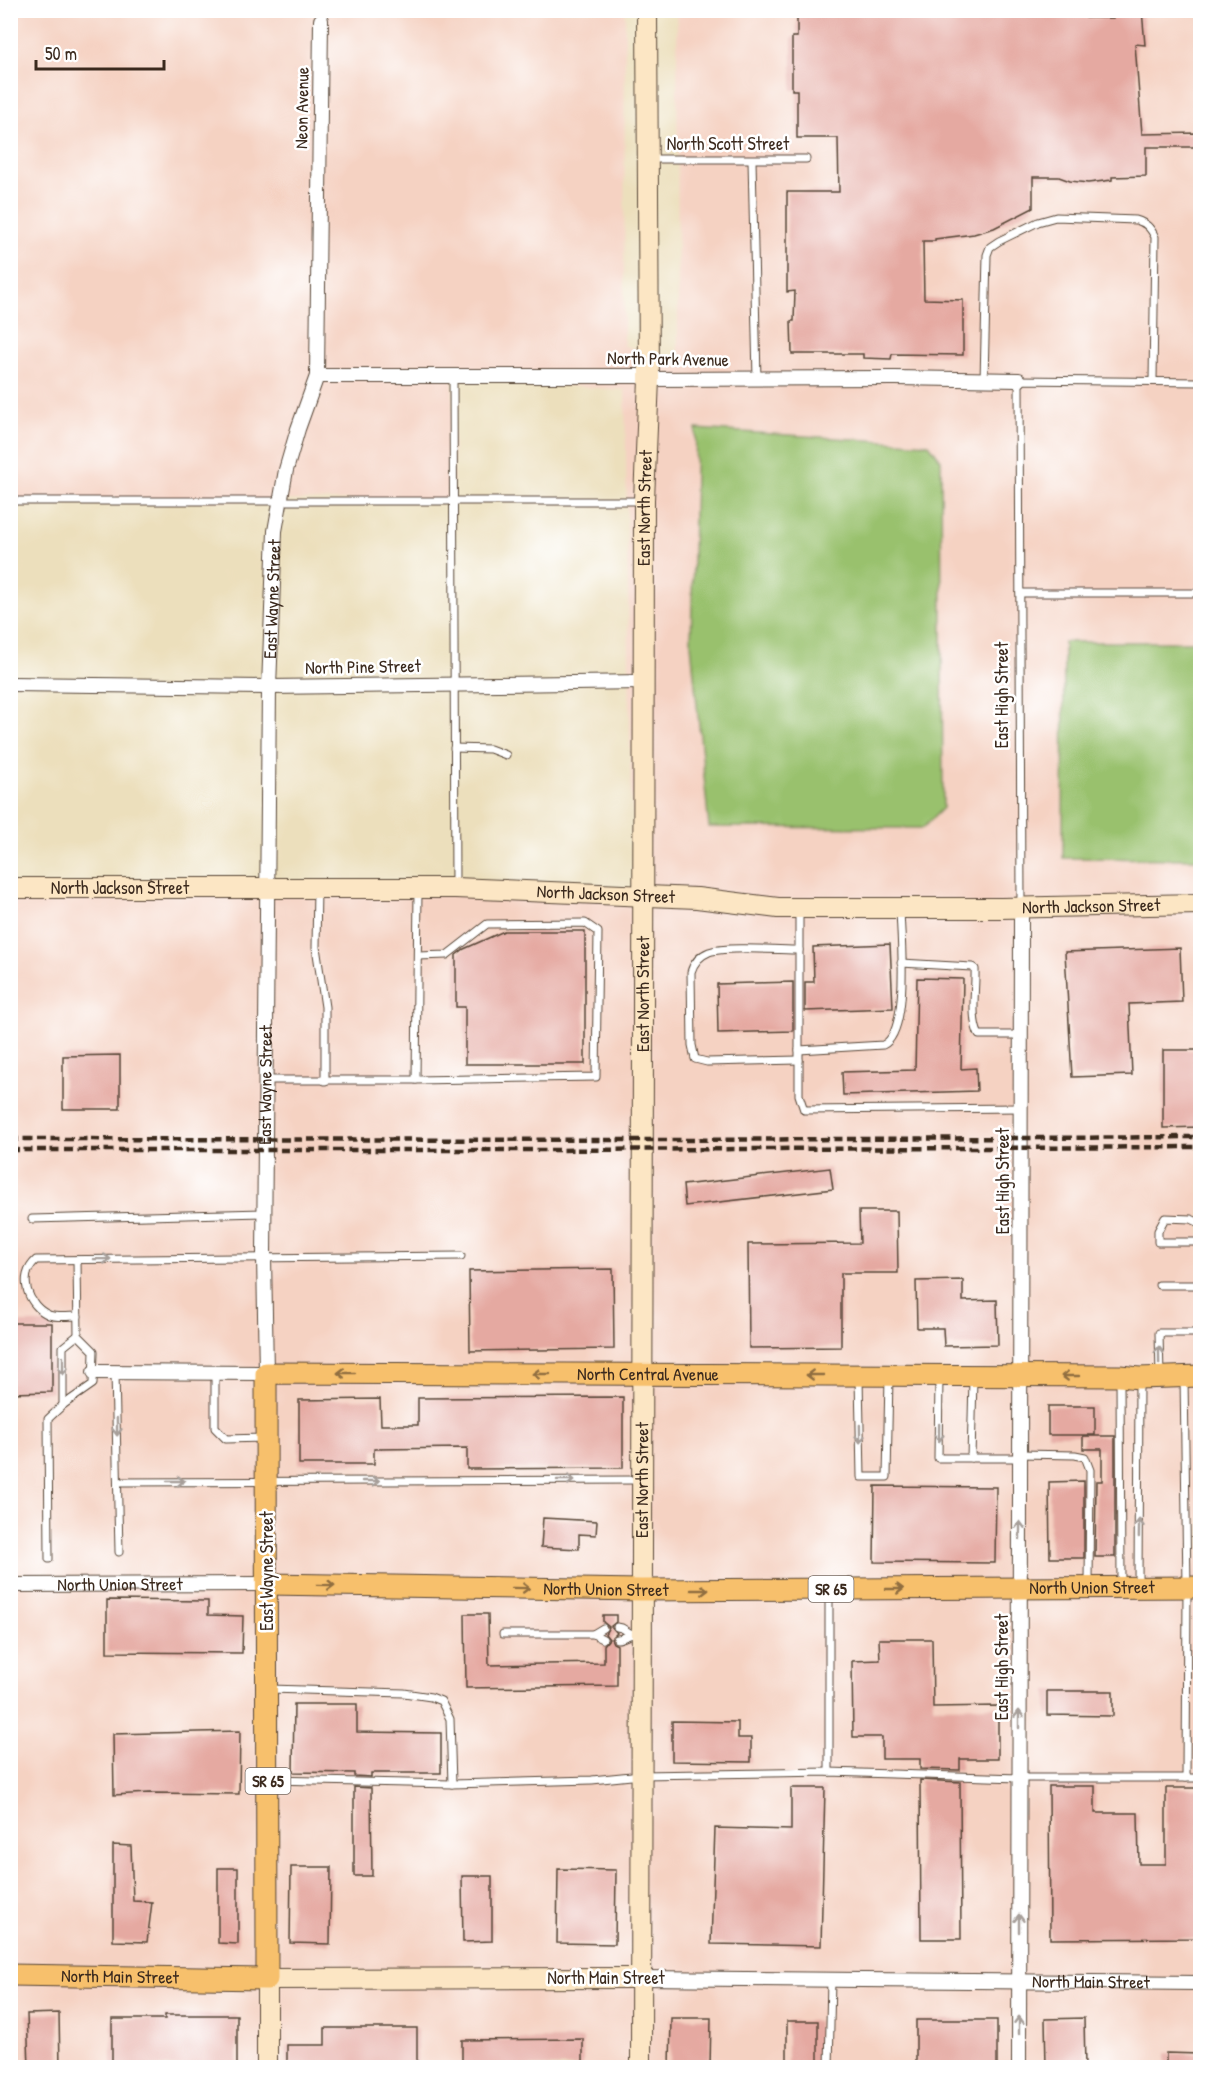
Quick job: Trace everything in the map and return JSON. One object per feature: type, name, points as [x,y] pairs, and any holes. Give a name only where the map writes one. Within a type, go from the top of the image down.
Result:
[{"type":"main road","name":"North Central Avenue","points":[[266,1373],[1192,1376]]},
{"type":"main road","name":"East Wayne Street","points":[[266,1373],[267,1979]]},
{"type":"main road","name":"North Union Street","points":[[268,1584],[641,1590],[1194,1587]]},
{"type":"main road","name":"North Main Street","points":[[10,1975],[267,1979]]},
{"type":"street","name":"East North Street","points":[[640,2067],[641,1774],[635,1633],[641,1590],[642,1480],[644,500],[649,379],[647,10]]},
{"type":"street","name":"Neon Avenue","points":[[318,197],[321,20]]},
{"type":"street","name":"East Wayne Street","points":[[266,1373],[264,1213],[269,687],[275,531],[286,470],[317,376],[318,197]]},
{"type":"street","name":"North Park Avenue","points":[[317,376],[638,376],[649,379],[1019,380]]},
{"type":"street","name":"North Pine Street","points":[[10,684],[269,687],[644,682]]},
{"type":"street","name":"North Jackson Street","points":[[10,888],[455,888],[698,898],[778,908],[1021,908],[1200,904]]},
{"type":"street","name":"East High Street","points":[[1019,2067],[1021,908]]},
{"type":"street","name":"North Central Avenue","points":[[94,1372],[266,1373]]},
{"type":"street","name":"North Union Street","points":[[10,1585],[268,1584]]},
{"type":"street","name":"North Main Street","points":[[267,1979],[641,1978],[1200,1983]]},
{"type":"street","points":[[267,1979],[267,2067]]},
{"type":"lane","name":"North Scott Street","points":[[649,159],[806,159]]},
{"type":"lane","points":[[752,160],[757,379]]},
{"type":"lane","points":[[984,380],[987,255],[990,247],[1038,222],[1056,217],[1136,220],[1151,228],[1155,237],[1153,381]]},
{"type":"lane","points":[[453,377],[455,888]]},
{"type":"lane","points":[[1019,380],[1200,382]]},
{"type":"lane","name":"East High Street","points":[[1019,380],[1021,908]]},
{"type":"lane","points":[[10,501],[644,500]]},
{"type":"lane","points":[[1020,593],[1200,593]]},
{"type":"lane","points":[[454,748],[490,748],[506,755]]},
{"type":"lane","points":[[317,888],[316,947],[325,1007],[325,1081]]},
{"type":"lane","points":[[416,1080],[417,888]]},
{"type":"lane","points":[[799,908],[799,1095],[804,1110],[1021,1108]]},
{"type":"lane","points":[[799,1050],[884,1046],[895,1035],[901,1002],[900,909]]},
{"type":"lane","points":[[266,1080],[596,1077],[598,932],[585,924],[486,924],[447,955],[418,956]]},
{"type":"lane","points":[[799,950],[710,952],[694,963],[691,972],[692,1045],[695,1059],[706,1062],[799,1060]]},
{"type":"lane","points":[[901,963],[972,967],[975,969],[976,978],[975,1023],[979,1035],[1021,1035]]},
{"type":"lane","points":[[32,1219],[264,1213]]},
{"type":"lane","points":[[1200,1222],[1191,1219],[1165,1218],[1158,1232],[1158,1242],[1200,1242]]},
{"type":"lane","points":[[78,1316],[51,1316],[31,1302],[27,1293],[27,1274],[30,1265],[36,1260],[461,1256]]},
{"type":"lane","points":[[49,1559],[48,1419],[63,1405],[93,1384],[94,1351],[78,1335],[77,1260]]},
{"type":"lane","points":[[1159,1285],[1200,1285]]},
{"type":"lane","points":[[1129,1587],[1140,1377],[1159,1333],[1200,1333]]},
{"type":"lane","points":[[63,1405],[63,1347],[78,1335]]},
{"type":"lane","points":[[115,1372],[119,1552]]},
{"type":"lane","points":[[214,1372],[214,1428],[226,1439],[267,1438]]},
{"type":"lane","points":[[859,1375],[861,1477],[887,1477],[889,1375]]},
{"type":"lane","points":[[971,1458],[973,1375]]},
{"type":"lane","points":[[939,1376],[938,1458],[1075,1455],[1085,1457],[1090,1470],[1089,1587]]},
{"type":"lane","points":[[1186,1778],[1194,1587],[1192,1376]]},
{"type":"lane","points":[[1129,1587],[1141,1399],[1140,1377]]},
{"type":"lane","points":[[118,1482],[642,1480]]},
{"type":"lane","points":[[829,1589],[829,1772]]},
{"type":"lane","points":[[593,1634],[603,1628]]},
{"type":"lane","points":[[616,1628],[635,1633]]},
{"type":"lane","points":[[617,1639],[635,1633]]},
{"type":"lane","points":[[503,1634],[593,1634],[603,1639]]},
{"type":"lane","points":[[268,1689],[404,1693],[441,1701],[450,1719],[452,1785]]},
{"type":"lane","points":[[268,1780],[452,1785],[592,1780],[641,1774],[829,1772],[1019,1778],[1200,1778]]},
{"type":"lane","points":[[829,2067],[831,1980]]},
{"type":"shaded area","points":[[11,11],[625,11],[624,346],[678,360],[677,11],[1200,11],[1200,2067],[11,2067],[10,888],[643,895],[631,796],[625,390],[453,377],[453,500],[11,501]]},
{"type":"green space","points":[[696,429],[929,444],[941,460],[943,808],[923,828],[709,827],[691,644]]},
{"type":"green space","points":[[1064,642],[1200,642],[1200,859],[1063,858]]},
{"type":"building","points":[[797,10],[1086,10],[1086,18],[1113,18],[1113,10],[1142,10],[1145,45],[1135,44],[1142,134],[1200,133],[1200,147],[1146,147],[1146,176],[1112,177],[1112,180],[1088,183],[1059,177],[1033,177],[1033,208],[994,228],[974,234],[923,241],[924,299],[963,300],[963,355],[892,354],[891,359],[863,358],[863,354],[792,354],[791,321],[794,321],[795,291],[787,292],[787,192],[839,192],[838,138],[797,138],[797,90],[792,90],[792,37],[797,37]]},
{"type":"building","points":[[504,931],[585,931],[585,1064],[465,1064],[465,1007],[456,1007],[456,955]]},
{"type":"building","points":[[890,944],[893,1008],[805,1011],[805,982],[814,982],[813,947]]},
{"type":"building","points":[[1180,948],[1182,1002],[1129,1004],[1132,1075],[1072,1077],[1065,952]]},
{"type":"building","points":[[917,978],[963,979],[961,1069],[976,1068],[977,1091],[843,1095],[842,1072],[915,1070]]},
{"type":"building","points":[[793,982],[793,1031],[718,1033],[717,984]]},
{"type":"building","points":[[1163,1050],[1200,1050],[1200,1127],[1163,1128]]},
{"type":"building","points":[[120,1055],[120,1109],[63,1109],[63,1056]]},
{"type":"building","points":[[830,1168],[833,1189],[685,1206],[683,1185]]},
{"type":"building","points":[[859,1211],[897,1211],[898,1273],[841,1273],[841,1347],[749,1348],[748,1244],[860,1243]]},
{"type":"building","points":[[613,1269],[614,1349],[470,1351],[469,1271]]},
{"type":"building","points":[[963,1280],[963,1301],[997,1300],[998,1345],[944,1346],[943,1328],[917,1328],[916,1281]]},
{"type":"building","points":[[10,1323],[52,1323],[52,1392],[10,1393]]},
{"type":"building","points":[[623,1397],[623,1468],[467,1469],[467,1448],[374,1449],[374,1464],[299,1464],[299,1400],[380,1399],[381,1425],[418,1425],[418,1398]]},
{"type":"building","points":[[1048,1406],[1095,1406],[1095,1435],[1048,1435]]},
{"type":"building","points":[[1083,1436],[1115,1436],[1115,1557],[1095,1557],[1096,1481],[1102,1481],[1102,1449],[1083,1449]]},
{"type":"building","points":[[1084,1481],[1084,1558],[1050,1558],[1049,1482]]},
{"type":"building","points":[[875,1486],[996,1487],[995,1563],[874,1562]]},
{"type":"building","points":[[543,1518],[597,1521],[596,1535],[579,1534],[579,1549],[541,1547]]},
{"type":"building","points":[[107,1600],[208,1601],[208,1615],[243,1616],[242,1653],[107,1652]]},
{"type":"building","points":[[465,1614],[488,1614],[489,1665],[604,1663],[604,1645],[609,1639],[605,1634],[609,1627],[603,1622],[603,1615],[616,1615],[616,1622],[611,1626],[617,1633],[611,1639],[617,1645],[617,1686],[466,1688]]},
{"type":"building","points":[[879,1639],[932,1639],[933,1707],[998,1706],[998,1759],[960,1759],[960,1770],[920,1769],[920,1759],[882,1759],[882,1737],[853,1737],[852,1661],[880,1660]]},
{"type":"building","points":[[1047,1691],[1113,1691],[1113,1716],[1047,1715]]},
{"type":"building","points":[[294,1704],[357,1704],[357,1732],[441,1733],[441,1773],[371,1773],[371,1777],[354,1776],[354,1773],[293,1772]]},
{"type":"building","points":[[672,1721],[738,1722],[738,1738],[751,1738],[751,1762],[672,1761]]},
{"type":"building","points":[[240,1731],[239,1794],[114,1795],[113,1734]]},
{"type":"building","points":[[920,1780],[960,1782],[961,1939],[921,1939]]},
{"type":"building","points":[[1049,1786],[1095,1786],[1095,1813],[1138,1813],[1139,1864],[1166,1864],[1166,1788],[1200,1788],[1200,1938],[1050,1939]]},
{"type":"building","points":[[354,1787],[371,1788],[372,1876],[354,1876]]},
{"type":"building","points":[[791,1788],[825,1788],[821,1946],[711,1944],[715,1828],[791,1830]]},
{"type":"building","points":[[113,1845],[131,1846],[133,1901],[152,1902],[147,1942],[113,1941]]},
{"type":"building","points":[[291,1867],[331,1867],[330,1944],[290,1943]]},
{"type":"building","points":[[218,1868],[238,1868],[238,1944],[218,1943]]},
{"type":"building","points":[[558,1869],[616,1870],[615,1944],[557,1943]]},
{"type":"building","points":[[462,1876],[492,1876],[492,1941],[463,1942]]},
{"type":"building","points":[[59,2013],[60,2067],[29,2067],[27,2014]]},
{"type":"building","points":[[165,2015],[237,2015],[237,2067],[112,2067],[112,2019],[165,2019]]},
{"type":"building","points":[[671,2018],[711,2018],[710,2067],[670,2067]]},
{"type":"building","points":[[1084,2018],[1085,2067],[1046,2067],[1045,2019]]},
{"type":"building","points":[[916,2020],[997,2020],[997,2067],[916,2067]]},
{"type":"building","points":[[787,2021],[818,2021],[818,2067],[787,2067]]},
{"type":"building","points":[[325,2028],[417,2028],[417,2067],[287,2067],[287,2045],[325,2045]]},
{"type":"building","points":[[583,2039],[583,2067],[462,2067],[462,2040]]},
{"type":"building","points":[[1166,2053],[1200,2054],[1200,2067],[1166,2067]]},
{"type":"railway","points":[[10,1139],[672,1140],[1200,1137]]},
{"type":"railway","points":[[10,1150],[1200,1147]]}]
